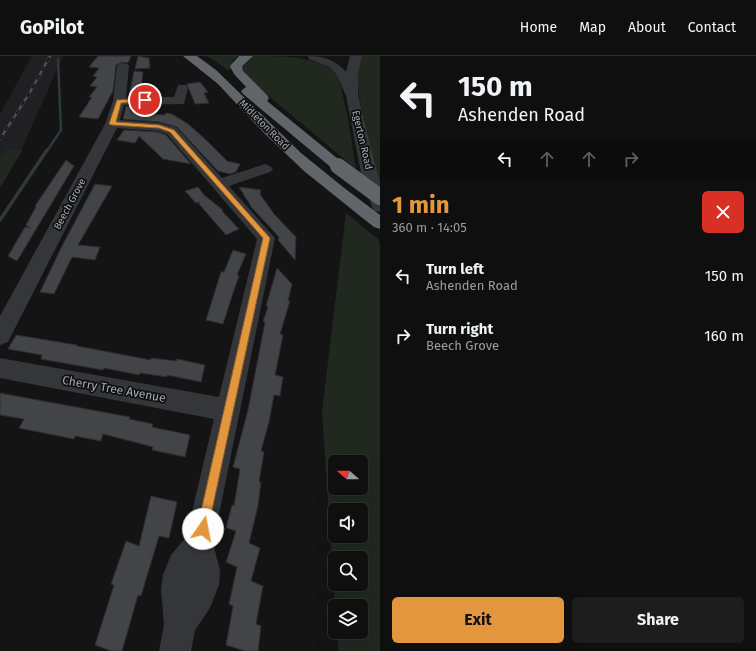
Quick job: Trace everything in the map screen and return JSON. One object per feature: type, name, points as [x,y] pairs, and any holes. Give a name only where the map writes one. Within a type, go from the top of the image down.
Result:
[{"type":"highway","name":"Midleton Road","points":[[190,56],[215,75],[288,149],[339,192],[380,223]]},
{"type":"highway","name":"Midleton Road","points":[[202,56],[236,81],[338,166],[380,197]]},
{"type":"highway","points":[[247,56],[236,66],[238,72],[289,126]]},
{"type":"street","name":"Egerton Road","points":[[356,56],[352,73],[352,96],[370,177],[380,208]]},
{"type":"street","name":"Egerton Road","points":[[309,57],[328,62],[339,69],[352,96]]},
{"type":"street","points":[[309,57],[340,57]]},
{"type":"street","name":"Beech Grove","points":[[0,336],[112,124],[119,101],[123,66]]},
{"type":"street","points":[[119,101],[179,101],[182,88]]},
{"type":"street","points":[[112,124],[169,129],[266,238],[199,544],[180,567],[176,576],[180,611],[178,638]]},
{"type":"street","points":[[219,184],[265,169]]},
{"type":"street","name":"Cherry Tree Avenue","points":[[0,368],[228,410]]},
{"type":"shaded area","points":[[32,56],[63,56],[23,146],[0,175],[0,114]]},
{"type":"shaded area","points":[[207,56],[238,56],[233,60],[231,70],[228,70]]},
{"type":"shaded area","points":[[253,56],[297,58],[318,62],[337,71],[348,118],[356,169],[247,78],[241,70],[242,62]]},
{"type":"shaded area","points":[[361,56],[380,56],[380,186],[359,96],[357,75]]},
{"type":"shaded area","points":[[23,149],[0,188],[0,159],[7,150]]},
{"type":"shaded area","points":[[346,213],[378,239],[380,245],[380,651],[338,651],[337,639],[368,639],[368,599],[335,599],[334,591],[368,591],[368,551],[331,551],[331,543],[368,543],[368,503],[328,503],[322,411]]},
{"type":"building","points":[[98,56],[131,56],[128,63],[123,62],[116,65],[113,91],[98,119],[79,117],[92,97],[89,97],[97,87],[90,86],[97,77],[93,76],[99,68],[89,67]]},
{"type":"building","points":[[138,56],[149,58],[150,68],[135,69]]},
{"type":"building","points":[[134,71],[143,72],[140,96],[129,96]]},
{"type":"building","points":[[200,82],[208,92],[204,93],[209,103],[195,104],[187,84]]},
{"type":"building","points":[[126,106],[139,106],[138,113],[165,115],[166,113],[172,114],[188,124],[227,161],[240,164],[236,172],[230,174],[218,171],[177,127],[159,122],[123,119]]},
{"type":"building","points":[[124,130],[158,132],[166,135],[191,164],[163,159],[139,136],[135,143],[117,140]]},
{"type":"building","points":[[66,160],[74,166],[17,261],[8,256],[25,227],[30,228],[26,225],[36,207],[35,206]]},
{"type":"building","points":[[95,184],[112,186],[78,245],[100,247],[95,260],[72,257],[54,294],[40,292],[62,246]]},
{"type":"building","points":[[198,187],[204,195],[223,210],[222,211],[239,229],[226,235],[199,204],[200,202],[196,203],[185,191]]},
{"type":"building","points":[[239,187],[261,190],[260,194],[274,214],[296,237],[295,260],[278,240],[279,237],[252,208]]},
{"type":"building","points":[[233,250],[246,254],[237,275],[239,276],[223,324],[206,320],[221,272],[224,272]]},
{"type":"building","points":[[277,268],[292,284],[288,301],[290,301],[280,334],[283,335],[275,375],[283,377],[280,396],[274,395],[269,422],[261,451],[264,452],[259,482],[261,482],[258,506],[249,543],[260,548],[251,581],[263,586],[256,624],[261,626],[258,651],[245,651],[226,645],[233,606],[229,604],[237,567],[226,562],[236,531],[226,528],[232,505],[234,506],[240,469],[233,467],[248,410],[265,322],[263,321],[268,307],[266,306]]},
{"type":"building","points":[[16,335],[77,345],[151,360],[151,358],[176,361],[177,359],[205,365],[201,382],[167,375],[167,377],[140,373],[139,375],[104,368],[103,370],[41,359],[42,355],[8,349]]},
{"type":"building","points":[[0,393],[130,417],[129,419],[153,424],[152,427],[190,435],[185,457],[152,450],[153,447],[103,434],[101,441],[75,436],[74,439],[19,428],[24,419],[0,415]]},
{"type":"building","points":[[151,496],[177,502],[169,538],[159,536],[141,596],[138,595],[122,651],[111,651],[95,645],[114,585],[111,584],[126,541],[139,546]]},
{"type":"waterway","points":[[47,151],[61,130],[58,59]]},
{"type":"waterway","points":[[0,220],[47,150]]},
{"type":"railway","points":[[0,139],[29,94],[50,56]]},
{"type":"route","points":[[145,100],[119,101],[112,124],[159,127],[172,131],[266,238],[203,529]]}]
